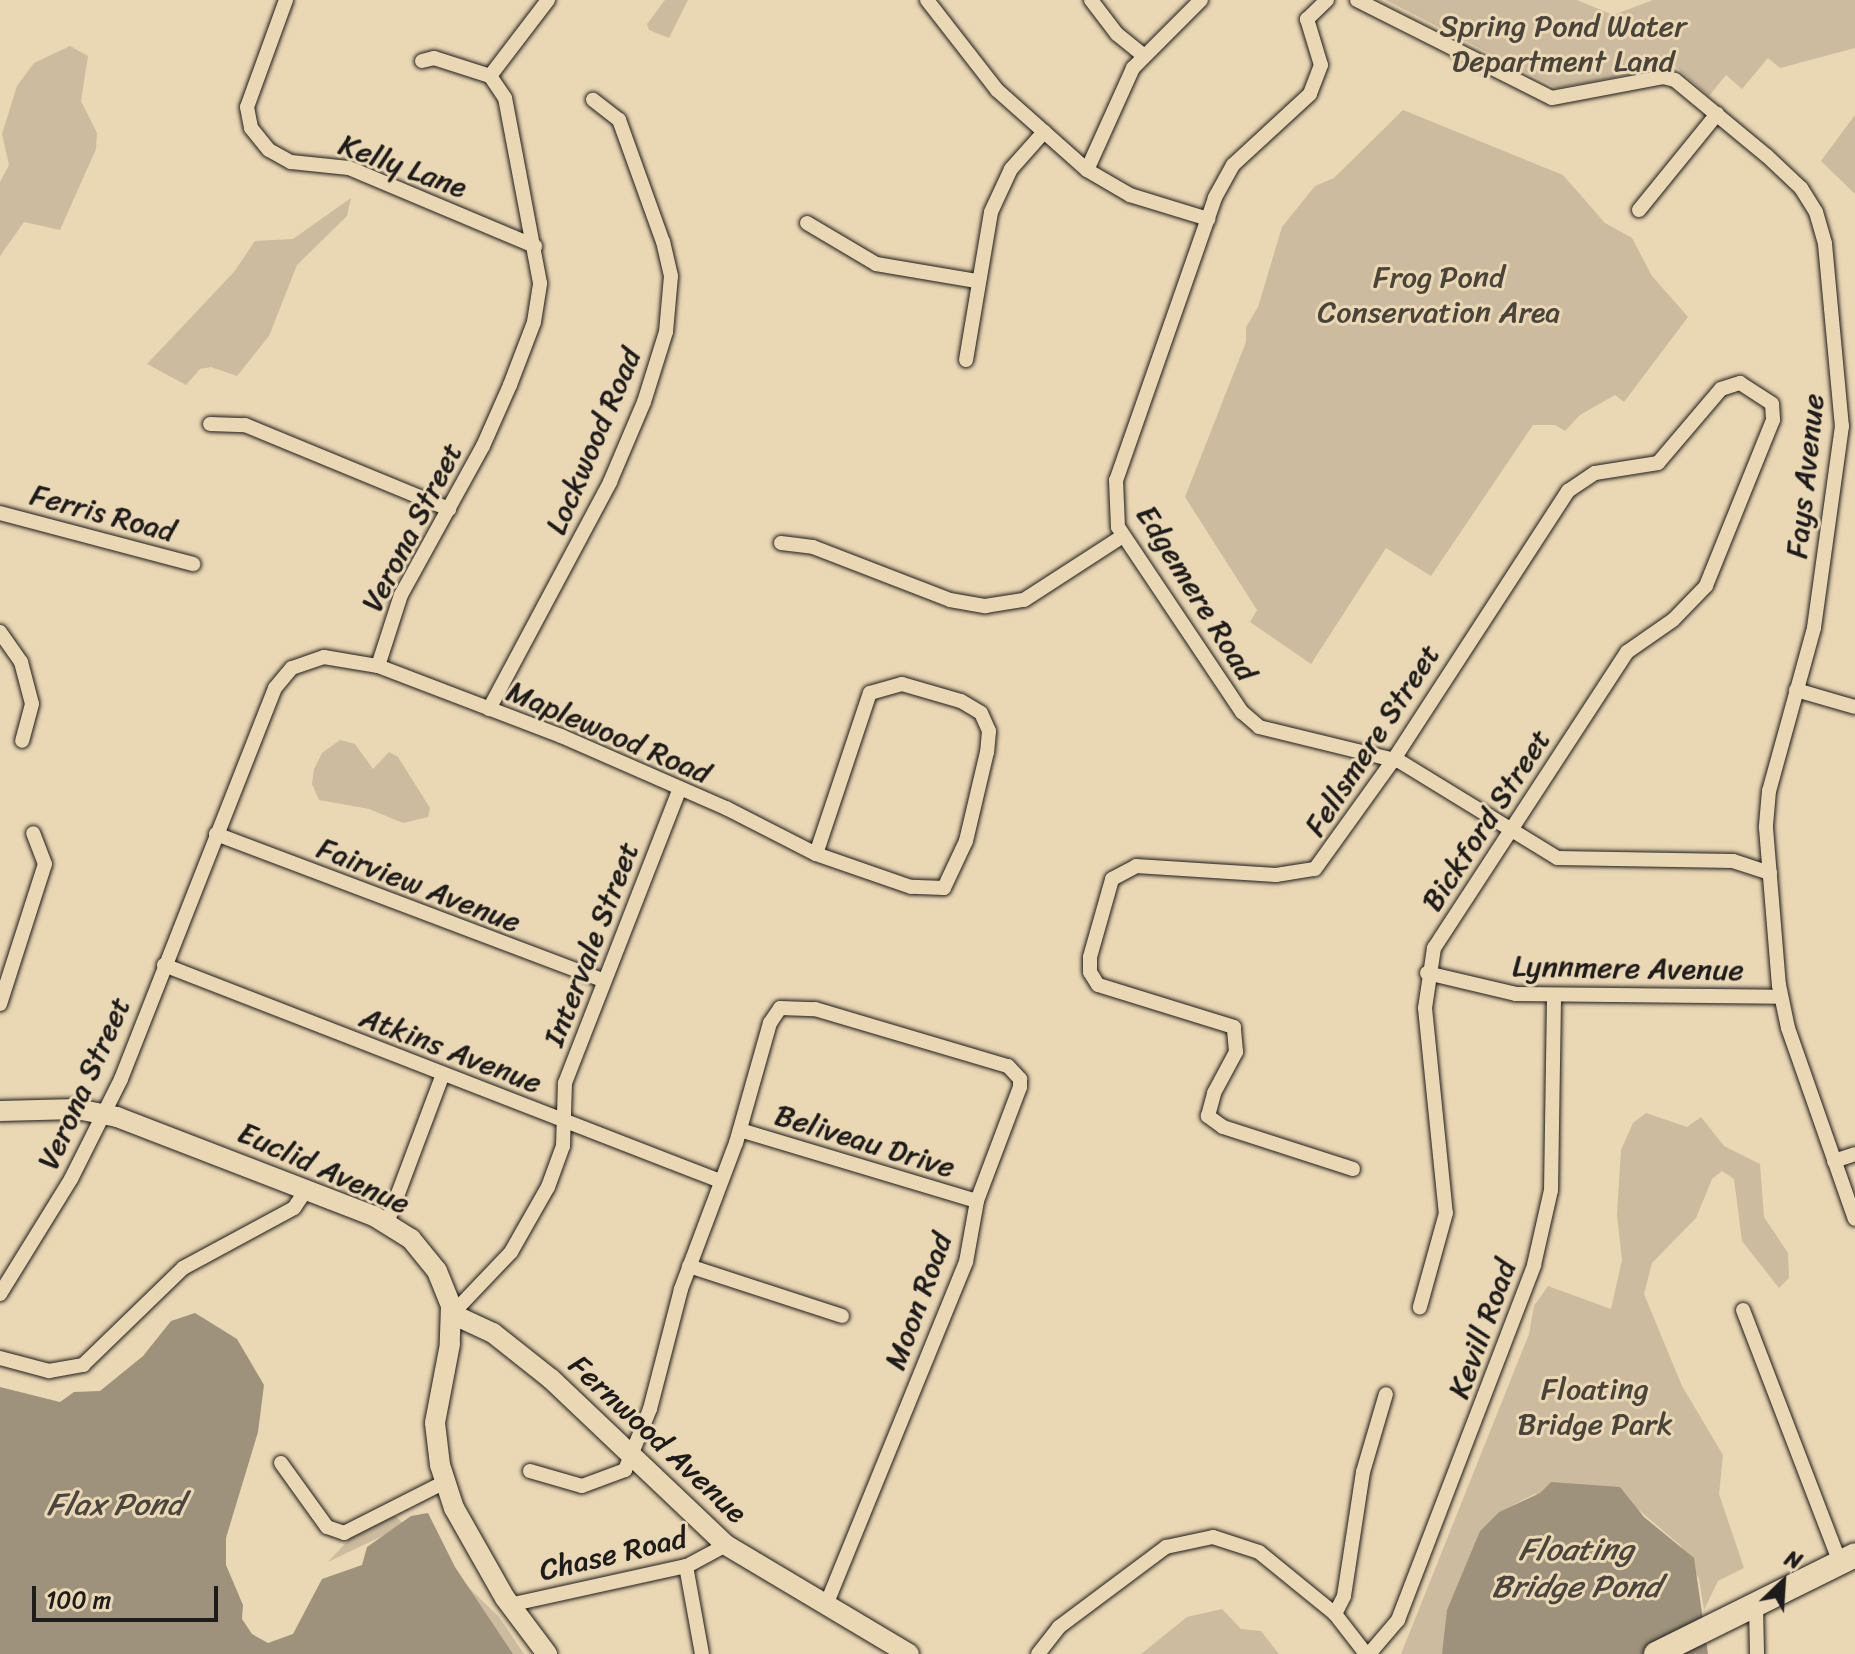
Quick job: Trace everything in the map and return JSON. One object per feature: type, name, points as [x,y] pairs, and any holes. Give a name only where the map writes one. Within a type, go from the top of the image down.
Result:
[{"type":"main road","points":[[1656,1654],[1848,1559]]},
{"type":"street","name":"Kelly Lane","points":[[286,0],[247,107],[251,128],[269,150],[291,162],[349,168],[535,246]]},
{"type":"street","points":[[422,61],[434,58],[490,76],[548,0]]},
{"type":"street","points":[[927,0],[984,76],[1087,170],[1130,195],[1208,219]]},
{"type":"street","points":[[1091,0],[1117,34],[1143,55]]},
{"type":"street","points":[[1087,170],[1126,81],[1143,55],[1201,0]]},
{"type":"street","name":"Fays Avenue","points":[[1357,0],[1552,98],[1666,77],[1717,114],[1801,188],[1816,212],[1825,244],[1849,414],[1817,608],[1766,804],[1781,997],[1855,1219]]},
{"type":"street","name":"Edgemere Road","points":[[1326,1],[1307,19],[1321,65],[1310,94],[1233,165],[1208,219],[1116,480],[1114,507],[1123,536],[1251,721],[1279,734],[1394,759],[1557,858],[1733,861],[1770,873]]},
{"type":"street","name":"Verona Street","points":[[0,1294],[71,1179],[104,1113],[283,676],[324,657],[378,666],[401,595],[483,446],[534,322],[540,283],[535,246],[505,98],[490,76]]},
{"type":"street","name":"Lockwood Road","points":[[489,709],[610,482],[644,402],[666,332],[671,276],[663,242],[619,120],[593,100]]},
{"type":"street","points":[[1639,210],[1717,114]]},
{"type":"street","points":[[966,360],[977,281],[1002,183],[1044,132]]},
{"type":"street","points":[[807,223],[876,264],[977,281]]},
{"type":"street","name":"Bickford Street","points":[[1420,1307],[1446,1213],[1425,1008],[1427,973],[1442,934],[1627,652],[1673,620],[1706,586],[1773,420],[1772,404],[1740,383],[1721,389]]},
{"type":"street","name":"Fellsmere Street","points":[[1353,1169],[1211,1119],[1209,1106],[1236,1052],[1237,1033],[1220,1019],[1098,985],[1090,972],[1090,957],[1112,879],[1136,866],[1305,873],[1324,861],[1568,491],[1595,473],[1658,463],[1721,389]]},
{"type":"street","points":[[210,424],[245,425],[449,509]]},
{"type":"street","name":"Ferris Road","points":[[0,513],[193,564]]},
{"type":"street","points":[[781,543],[813,547],[950,600],[985,606],[1024,600],[1123,536]]},
{"type":"street","points":[[0,632],[21,662],[32,704],[22,741]]},
{"type":"street","name":"Maplewood Road","points":[[378,666],[726,808],[816,854],[911,887],[944,888],[966,841],[987,752],[989,731],[981,713],[961,701],[902,684],[870,693],[816,854]]},
{"type":"street","points":[[1796,690],[1855,707]]},
{"type":"street","name":"Intervale Street","points":[[452,1314],[504,1262],[531,1221],[563,1146],[561,1119],[565,1083],[679,791]]},
{"type":"street","points":[[0,1004],[45,864],[33,833]]},
{"type":"street","name":"Fairview Avenue","points":[[216,834],[604,981]]},
{"type":"street","name":"Atkins Avenue","points":[[164,965],[720,1181]]},
{"type":"street","name":"Lynnmere Avenue","points":[[1427,973],[1496,992],[1554,997],[1781,997]]},
{"type":"street","name":"Kevill Road","points":[[1367,1654],[1398,1620],[1534,1265],[1552,1179],[1554,997]]},
{"type":"street","name":"Moon Road","points":[[740,1130],[770,1023],[780,1008],[815,1009],[955,1050],[1008,1066],[1020,1079],[977,1201],[966,1262],[826,1605]]},
{"type":"street","points":[[387,1223],[443,1074]]},
{"type":"street","name":"Euclid Avenue","points":[[0,1111],[104,1113],[307,1189],[387,1223],[426,1254],[446,1287],[452,1314],[435,1423],[445,1482],[463,1528],[509,1605],[547,1654]]},
{"type":"street","points":[[530,1471],[582,1486],[597,1484],[625,1470],[629,1450],[650,1409],[689,1266],[740,1130]]},
{"type":"street","name":"Beliveau Drive","points":[[740,1130],[977,1201]]},
{"type":"street","points":[[1834,1161],[1855,1154]]},
{"type":"street","points":[[0,1358],[49,1371],[83,1365],[183,1268],[294,1208],[307,1189]]},
{"type":"street","points":[[689,1266],[842,1316]]},
{"type":"street","points":[[1743,1310],[1848,1559]]},
{"type":"street","name":"Fernwood Avenue","points":[[452,1314],[493,1333],[629,1450],[726,1545],[909,1654]]},
{"type":"street","points":[[1335,1614],[1347,1582],[1366,1454],[1386,1394]]},
{"type":"street","points":[[281,1463],[327,1527],[344,1533],[445,1482]]},
{"type":"street","points":[[1038,1654],[1070,1618],[1166,1547],[1187,1539],[1240,1542],[1335,1614],[1367,1654]]},
{"type":"street","name":"Chase Road","points":[[509,1605],[686,1566],[726,1545]]},
{"type":"street","points":[[686,1566],[702,1654]]},
{"type":"street","points":[[1756,1605],[1757,1654]]},
{"type":"green space","points":[[665,0],[688,0],[669,38],[649,30],[647,24]]},
{"type":"green space","name":"Spring Pond Water Department Land","points":[[1386,0],[1577,0],[1613,15],[1653,0],[1855,0],[1855,48],[1780,68],[1768,58],[1742,89],[1726,75],[1709,96],[1675,66],[1557,88]]},
{"type":"green space","points":[[70,46],[88,56],[81,101],[97,133],[96,149],[60,230],[24,222],[0,256],[0,182],[9,165],[2,134],[17,86],[34,63]]},
{"type":"green space","name":"Frog Pond Conservation Area","points":[[1403,110],[1563,175],[1605,223],[1632,238],[1652,276],[1688,317],[1624,402],[1615,395],[1580,415],[1565,431],[1555,425],[1533,425],[1431,576],[1386,548],[1311,664],[1250,622],[1257,610],[1185,497],[1246,342],[1246,327],[1258,307],[1282,227],[1315,186],[1334,178]]},
{"type":"green space","points":[[1855,115],[1855,194],[1821,161]]},
{"type":"green space","points":[[351,198],[347,216],[297,265],[269,336],[237,376],[211,367],[200,369],[186,385],[147,364],[234,272],[255,241],[293,239]]},
{"type":"green space","points":[[340,740],[355,744],[373,769],[389,752],[398,757],[430,808],[428,817],[403,823],[369,809],[319,800],[312,784],[314,769],[322,753]]},
{"type":"green space","name":"Floating Bridge Park","points":[[1646,1113],[1687,1127],[1701,1117],[1724,1146],[1760,1164],[1764,1217],[1788,1253],[1789,1278],[1779,1288],[1742,1241],[1734,1179],[1722,1171],[1712,1179],[1696,1218],[1652,1263],[1644,1294],[1682,1386],[1723,1455],[1719,1494],[1744,1568],[1718,1581],[1704,1610],[1699,1579],[1681,1546],[1640,1511],[1535,1494],[1499,1512],[1480,1531],[1458,1654],[1401,1654],[1529,1334],[1534,1306],[1548,1286],[1611,1309],[1622,1260],[1617,1215],[1621,1150],[1633,1123]]},
{"type":"green space","points":[[387,1508],[499,1617],[524,1654],[495,1654],[403,1526],[328,1562],[366,1521]]},
{"type":"green space","points":[[1222,1609],[1241,1629],[1261,1631],[1279,1654],[1141,1654],[1187,1617]]},
{"type":"water","name":"Flax Pond","points":[[195,1313],[237,1339],[264,1385],[258,1432],[226,1538],[226,1565],[243,1605],[242,1619],[252,1634],[268,1643],[293,1634],[322,1579],[362,1565],[367,1547],[411,1516],[428,1513],[455,1567],[513,1654],[0,1654],[0,1387],[60,1402],[74,1392],[100,1391],[143,1356],[171,1321]]},
{"type":"water","name":"Floating Bridge Pond","points":[[1551,1482],[1620,1487],[1644,1517],[1694,1558],[1708,1654],[1442,1654],[1447,1610],[1480,1531],[1499,1512],[1540,1493]]}]
